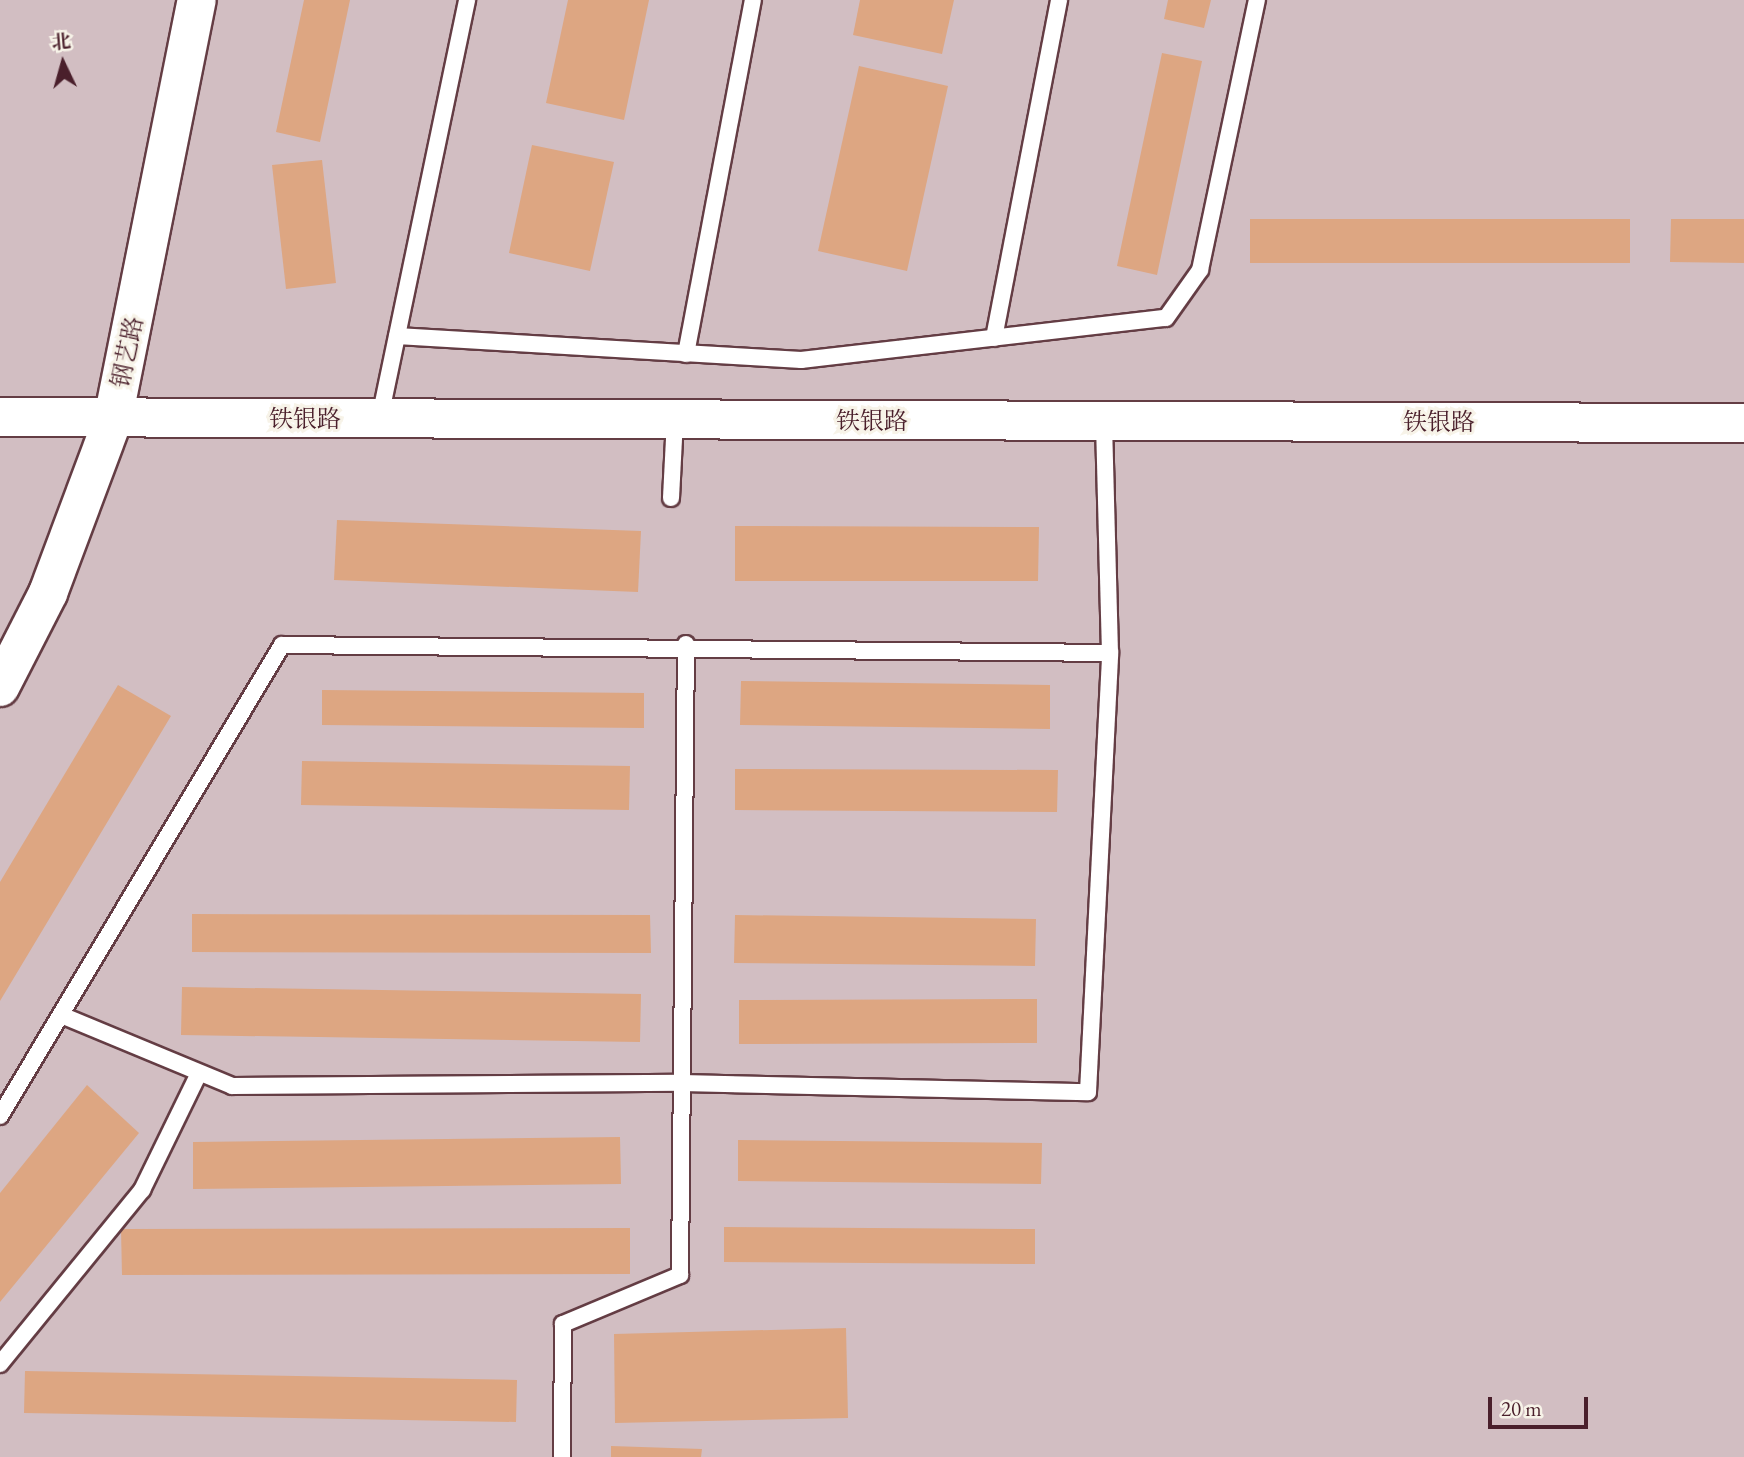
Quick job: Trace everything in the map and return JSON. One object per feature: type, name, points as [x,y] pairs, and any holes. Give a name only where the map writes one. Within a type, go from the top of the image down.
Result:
[{"type":"main road","name":"钢艺路","points":[[0,687],[48,593],[113,419],[197,0]]},
{"type":"main road","name":"铁银路","points":[[0,417],[1744,423]]},
{"type":"lane","points":[[380,420],[467,0]]},
{"type":"lane","points":[[686,354],[753,0]]},
{"type":"lane","points":[[994,338],[1059,0]]},
{"type":"lane","points":[[397,336],[801,360],[1166,318],[1200,270],[1257,0]]},
{"type":"lane","points":[[671,498],[674,420]]},
{"type":"lane","points":[[61,1015],[232,1086],[682,1083],[1088,1093],[1110,653],[1104,422]]},
{"type":"lane","points":[[0,1116],[282,645],[687,644],[1110,653]]},
{"type":"lane","points":[[562,1457],[563,1324],[680,1275],[687,644]]},
{"type":"lane","points":[[0,1364],[142,1190],[199,1073]]},
{"type":"shaded area","points":[[0,0],[1744,0],[1744,1457],[0,1457]]},
{"type":"building","points":[[304,0],[350,0],[320,142],[276,132]]},
{"type":"building","points":[[568,0],[649,0],[624,120],[546,103]]},
{"type":"building","points":[[860,0],[954,0],[942,54],[853,35]]},
{"type":"building","points":[[1168,0],[1211,0],[1204,28],[1164,19]]},
{"type":"building","points":[[1162,53],[1202,61],[1157,275],[1117,266]]},
{"type":"building","points":[[859,66],[948,86],[907,271],[818,251]]},
{"type":"building","points":[[532,145],[614,162],[590,271],[509,253]]},
{"type":"building","points":[[322,160],[336,283],[286,289],[272,165]]},
{"type":"building","points":[[1250,219],[1630,219],[1630,263],[1250,263]]},
{"type":"building","points":[[1671,219],[1744,219],[1744,263],[1670,262]]},
{"type":"building","points":[[337,520],[641,531],[638,592],[334,580]]},
{"type":"building","points":[[735,526],[1039,527],[1038,581],[735,581]]},
{"type":"building","points":[[741,681],[1050,685],[1050,729],[740,725]]},
{"type":"building","points":[[118,685],[171,716],[0,1001],[0,882]]},
{"type":"building","points":[[322,690],[644,693],[644,728],[322,725]]},
{"type":"building","points":[[302,761],[630,766],[629,810],[301,805]]},
{"type":"building","points":[[735,769],[1058,770],[1057,812],[735,810]]},
{"type":"building","points":[[192,914],[650,915],[651,953],[192,952]]},
{"type":"building","points":[[735,915],[1036,919],[1035,966],[734,963]]},
{"type":"building","points":[[182,987],[641,994],[640,1042],[181,1035]]},
{"type":"building","points":[[1037,999],[1037,1043],[739,1044],[739,1000]]},
{"type":"building","points":[[87,1085],[139,1133],[0,1302],[0,1193]]},
{"type":"building","points":[[620,1137],[621,1184],[193,1189],[193,1142]]},
{"type":"building","points":[[738,1140],[1042,1143],[1041,1184],[738,1181]]},
{"type":"building","points":[[724,1227],[1035,1229],[1035,1264],[724,1262]]},
{"type":"building","points":[[630,1228],[630,1274],[122,1275],[121,1229]]},
{"type":"building","points":[[846,1328],[848,1418],[615,1423],[614,1334]]},
{"type":"building","points":[[25,1371],[517,1380],[516,1422],[24,1413]]},
{"type":"building","points":[[611,1446],[702,1449],[701,1457],[611,1457]]}]
